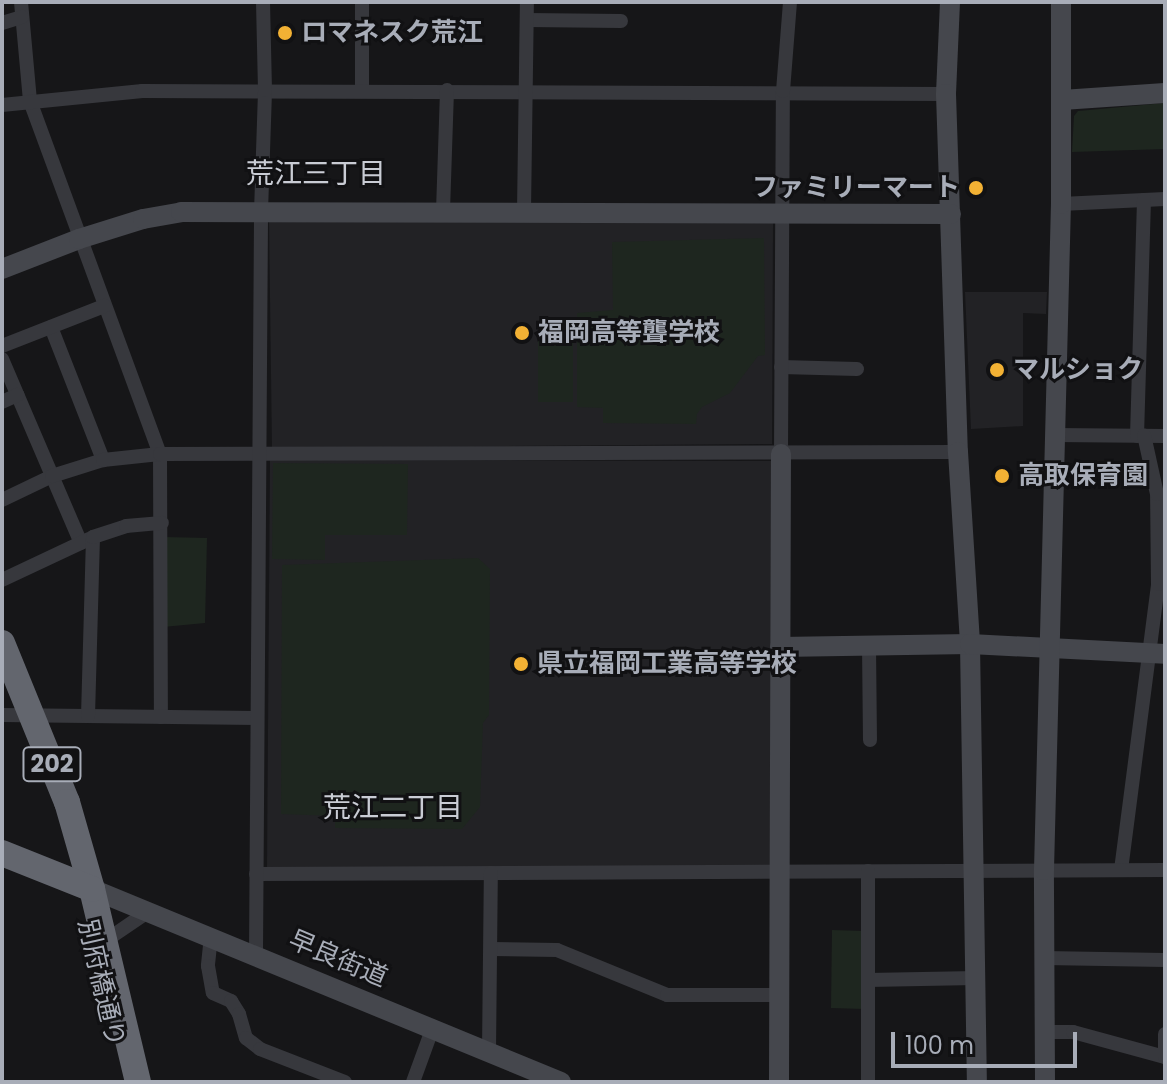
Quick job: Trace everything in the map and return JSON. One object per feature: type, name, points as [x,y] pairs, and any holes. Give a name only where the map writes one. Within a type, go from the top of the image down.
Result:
[{"type":"highway","name":"202","points":[[2,643],[20,716]]},
{"type":"highway","name":"202","points":[[2,667],[20,716],[67,802],[86,886]]},
{"type":"highway","points":[[2,853],[86,886]]},
{"type":"highway","name":"別府橋通り","points":[[86,886],[105,941],[138,1082]]},
{"type":"highway","name":"別府橋通り","points":[[86,886],[124,1082]]},
{"type":"street","points":[[256,953],[258,453],[265,90],[263,2]]},
{"type":"street","points":[[362,2],[362,90]]},
{"type":"street","points":[[524,211],[527,2]]},
{"type":"street","points":[[779,1082],[781,213],[783,91],[790,2]]},
{"type":"street","points":[[950,2],[946,94],[958,452],[970,644],[977,1082]]},
{"type":"street","points":[[1045,1082],[1044,870],[1061,204],[1061,2]]},
{"type":"street","points":[[2,23],[22,10],[30,101],[160,454],[161,717]]},
{"type":"street","points":[[527,20],[621,21]]},
{"type":"street","points":[[443,211],[447,90]]},
{"type":"street","points":[[2,105],[142,91],[526,90],[946,94]]},
{"type":"street","points":[[1062,100],[1165,93]]},
{"type":"street","points":[[1061,204],[1165,199]]},
{"type":"street","points":[[1121,870],[1158,653],[1160,529],[1157,494],[1141,436],[1144,200]]},
{"type":"street","points":[[2,269],[79,239],[143,219],[181,212],[951,214]]},
{"type":"street","points":[[2,346],[104,306]]},
{"type":"street","points":[[51,327],[103,460]]},
{"type":"street","points":[[2,359],[52,476],[87,540],[88,716]]},
{"type":"street","points":[[781,367],[857,369]]},
{"type":"street","points":[[2,402],[17,395]]},
{"type":"street","points":[[1055,435],[1165,436]]},
{"type":"street","points":[[3,497],[52,476],[103,460],[160,454],[958,452]]},
{"type":"street","points":[[2,580],[87,540],[126,526],[162,523]]},
{"type":"street","points":[[780,647],[970,644],[1158,653]]},
{"type":"street","points":[[869,646],[870,740]]},
{"type":"street","points":[[20,716],[257,718]]},
{"type":"street","points":[[256,874],[1165,870]]},
{"type":"street","points":[[868,871],[868,1082]]},
{"type":"street","points":[[489,1051],[491,873]]},
{"type":"street","name":"早良街道","points":[[86,886],[256,953],[561,1082]]},
{"type":"street","points":[[105,941],[149,911]]},
{"type":"street","points":[[211,936],[208,966],[213,993],[231,1001],[239,1014],[246,1038],[260,1049],[345,1082]]},
{"type":"street","points":[[491,949],[557,950],[667,995],[779,995]]},
{"type":"street","points":[[1044,958],[1165,960]]},
{"type":"street","points":[[868,980],[976,978]]},
{"type":"street","points":[[413,1082],[433,1027]]},
{"type":"street","points":[[1044,1032],[1073,1032],[1165,1057],[1165,1034]]},
{"type":"shaded area","points":[[1165,103],[1165,149],[1072,152],[1074,116],[1078,111]]},
{"type":"shaded area","name":"福岡高等聾学校","points":[[269,219],[773,222],[772,444],[272,448]]},
{"type":"shaded area","points":[[764,238],[765,355],[758,356],[730,393],[702,407],[696,424],[603,423],[603,408],[577,407],[577,313],[613,310],[612,242]]},
{"type":"shaded area","name":"マルショク","points":[[965,292],[1047,292],[1046,314],[1023,313],[1023,426],[971,429]]},
{"type":"shaded area","points":[[538,333],[573,333],[573,402],[538,402]]},
{"type":"shaded area","name":"県立福岡工業高等学校","points":[[270,460],[773,461],[773,867],[267,869]]},
{"type":"shaded area","points":[[273,463],[408,464],[407,535],[325,535],[325,560],[272,559]]},
{"type":"shaded area","points":[[164,537],[207,538],[205,623],[163,627]]},
{"type":"shaded area","points":[[478,558],[490,569],[489,715],[483,723],[480,807],[462,829],[335,828],[335,816],[281,814],[282,565]]},
{"type":"shaded area","points":[[832,930],[864,931],[864,1009],[831,1008]]},
{"type":"place","name":"ロマネスク荒江","points":[[285,33]]},
{"type":"place","name":"ファミリーマート","points":[[976,188]]},
{"type":"place","name":"福岡高等聾学校","points":[[522,333]]},
{"type":"place","name":"マルショク","points":[[997,370]]},
{"type":"place","name":"高取保育園","points":[[1002,476]]},
{"type":"place","name":"県立福岡工業高等学校","points":[[521,664]]},
{"type":"district","name":"荒江三丁目","points":[[316,174]]},
{"type":"district","name":"荒江二丁目","points":[[393,808]]}]
